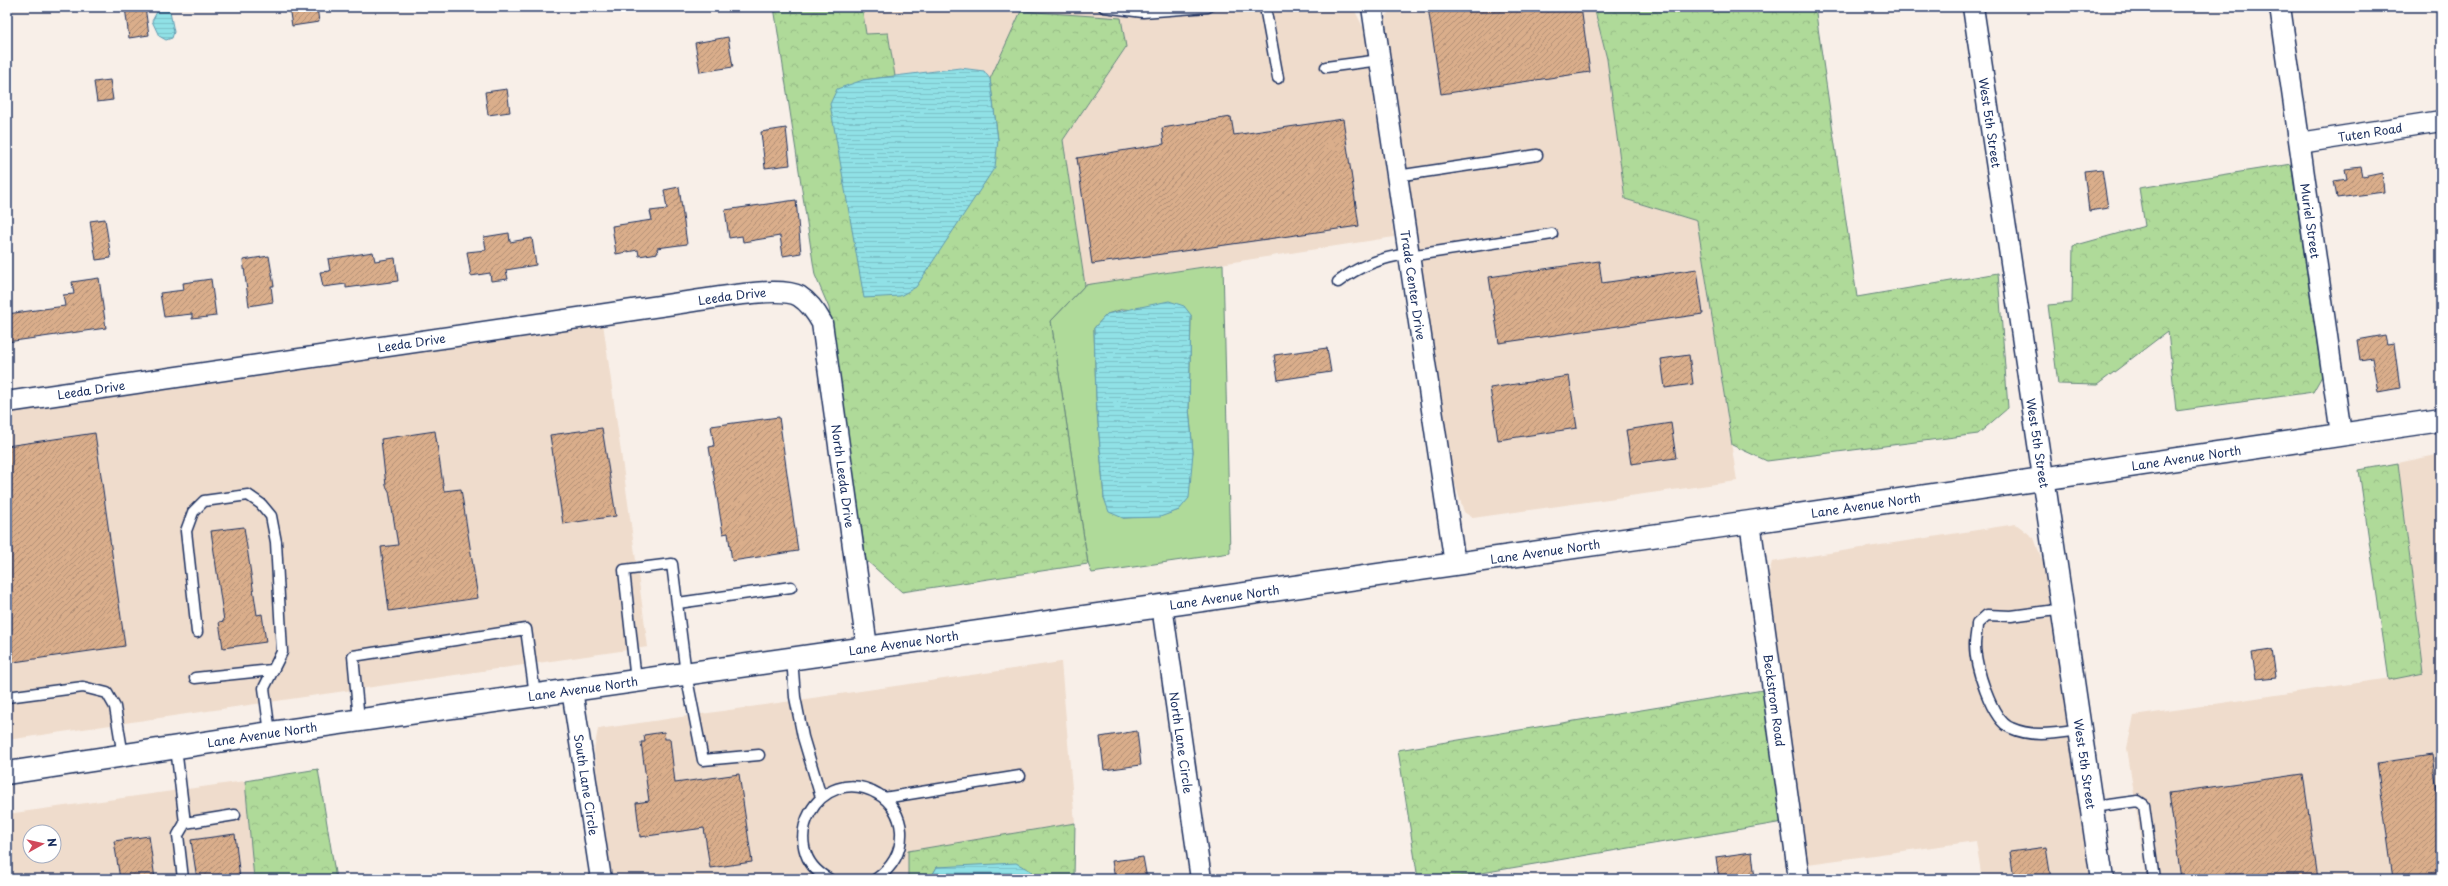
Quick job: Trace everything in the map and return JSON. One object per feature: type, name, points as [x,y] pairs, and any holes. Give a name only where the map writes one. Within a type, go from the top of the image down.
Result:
[{"type":"main road","name":"Lane Avenue North","points":[[7,773],[359,720],[1750,522],[2043,477],[2441,420]]},
{"type":"main road","name":"West 5th Street","points":[[2043,477],[2064,609],[2102,879]]},
{"type":"street","name":"Trade Center Drive","points":[[1372,7],[1455,564]]},
{"type":"street","name":"West 5th Street","points":[[1973,7],[2043,477]]},
{"type":"street","name":"Muriel Street","points":[[2280,7],[2341,434]]},
{"type":"street","name":"Tuten Road","points":[[2300,143],[2441,121]]},
{"type":"street","name":"Leeda Drive","points":[[7,402],[687,302],[777,291],[797,295],[812,306]]},
{"type":"street","name":"North Leeda Drive","points":[[812,306],[822,323],[867,648]]},
{"type":"street","name":"Beckstrom Road","points":[[1750,522],[1799,879]]},
{"type":"street","name":"North Lane Circle","points":[[1162,606],[1201,879]]},
{"type":"street","name":"South Lane Circle","points":[[572,690],[601,879]]},
{"type":"lane","points":[[1104,7],[1143,12],[1208,7]]},
{"type":"lane","points":[[1265,7],[1278,78]]},
{"type":"lane","points":[[1326,67],[1380,60]]},
{"type":"lane","points":[[1398,176],[1537,155]]},
{"type":"lane","points":[[1338,282],[1354,270],[1382,257],[1409,255],[1552,234]]},
{"type":"lane","points":[[197,632],[186,531],[193,512],[204,501],[248,495],[261,504],[271,516],[276,542],[282,652],[264,688],[270,733]]},
{"type":"lane","points":[[636,681],[624,570],[672,564],[686,674],[703,760],[759,754]]},
{"type":"lane","points":[[678,604],[791,587]]},
{"type":"lane","points":[[2064,609],[2011,616],[1987,615],[1977,624],[1975,647],[1984,683],[1995,714],[2009,728],[2030,734],[2051,734],[2081,730]]},
{"type":"lane","points":[[359,720],[353,656],[526,629],[534,695]]},
{"type":"lane","points":[[792,658],[795,697],[803,737],[821,797]]},
{"type":"lane","points":[[195,678],[272,670]]},
{"type":"lane","points":[[7,697],[83,686],[107,693],[115,707],[123,756]]},
{"type":"lane","points":[[176,748],[184,823],[178,835],[182,879]]},
{"type":"lane","points":[[884,798],[1020,776]]},
{"type":"lane","points":[[828,879],[814,868],[806,854],[803,839],[804,823],[810,808],[821,797],[836,788],[852,786],[869,789],[884,798],[894,810],[901,826],[901,842],[896,858],[886,872],[876,879]]},
{"type":"lane","points":[[2092,807],[2138,801],[2144,805],[2154,879]]},
{"type":"lane","points":[[184,823],[235,815]]},
{"type":"shaded area","points":[[862,7],[1353,7],[1365,31],[1394,237],[1085,285],[1063,140],[1126,47],[1021,11],[990,79],[984,71],[960,68],[895,76],[888,33],[866,34]]},
{"type":"shaded area","points":[[1391,7],[1594,7],[1607,59],[1625,199],[1697,221],[1737,481],[1473,518],[1464,512],[1452,475],[1385,19]]},
{"type":"shaded area","points":[[603,323],[648,647],[7,740],[7,409]]},
{"type":"shaded area","points":[[2441,454],[2441,879],[2147,879],[2127,748],[2134,716],[2424,673],[2398,463]]},
{"type":"shaded area","points":[[2016,524],[2034,538],[2048,576],[2092,879],[1982,879],[1976,841],[1808,864],[1766,583],[1772,562]]},
{"type":"shaded area","points":[[1061,662],[1075,823],[908,851],[908,879],[610,879],[594,750],[598,729]]},
{"type":"shaded area","points":[[245,781],[254,879],[7,879],[7,814]]},
{"type":"green space","points":[[774,7],[862,7],[866,34],[888,33],[895,76],[863,80],[998,140],[990,79],[1021,11],[1121,18],[1126,47],[1063,140],[1085,285],[1051,321],[1088,564],[902,592],[866,560],[829,308],[815,275]]},
{"type":"green space","points":[[1594,7],[1815,7],[1857,297],[1998,273],[2008,408],[1978,434],[1767,461],[1732,445],[1697,221],[1625,199],[1607,59]]},
{"type":"green space","points":[[2291,164],[2322,376],[2313,392],[2176,411],[2168,331],[2097,385],[2058,384],[2048,305],[2072,303],[2073,246],[2145,226],[2139,188]]},
{"type":"green space","points":[[1223,264],[1230,553],[1092,573],[1088,564],[1051,321],[1085,285]],"holes":[[[1123,309],[1191,315],[1189,408],[1193,452],[1179,510],[1160,516],[1123,518],[1104,498],[1096,397],[1094,328],[1107,314]]]},
{"type":"green space","points":[[2398,463],[2424,673],[2389,680],[2359,470]]},
{"type":"green space","points":[[1763,690],[1783,822],[1446,879],[1418,879],[1398,750]]},
{"type":"green space","points":[[318,769],[336,879],[254,879],[245,781]]},
{"type":"green space","points":[[1075,823],[1074,879],[1032,879],[1031,871],[937,867],[930,879],[908,879],[908,851]]},
{"type":"water","points":[[164,7],[170,12],[174,32],[172,38],[166,40],[159,36],[152,21],[158,10]]},
{"type":"water","points":[[960,68],[984,71],[990,79],[998,140],[995,167],[916,287],[900,296],[864,298],[830,104],[837,89],[863,80]]},
{"type":"water","points":[[1169,301],[1184,306],[1191,315],[1189,408],[1193,452],[1189,498],[1179,510],[1160,517],[1123,518],[1109,512],[1104,498],[1096,397],[1094,328],[1107,314]]},
{"type":"water","points":[[1016,863],[1031,871],[1032,879],[930,879],[937,867]]},
{"type":"building","points":[[125,7],[145,7],[149,35],[129,38]]},
{"type":"building","points":[[289,7],[317,7],[319,22],[292,26]]},
{"type":"building","points":[[1428,7],[1581,7],[1590,72],[1441,94]]},
{"type":"building","points":[[728,37],[733,67],[700,72],[695,43]]},
{"type":"building","points":[[110,80],[113,100],[97,102],[94,82]]},
{"type":"building","points":[[507,89],[510,112],[488,115],[485,92]]},
{"type":"building","points":[[1231,117],[1234,135],[1343,119],[1359,226],[1092,264],[1077,158],[1164,144],[1162,128]]},
{"type":"building","points":[[786,128],[790,165],[765,168],[761,132]]},
{"type":"building","points":[[2361,167],[2363,177],[2382,173],[2384,192],[2337,198],[2334,181],[2347,179],[2345,169]]},
{"type":"building","points":[[2102,169],[2108,208],[2089,211],[2084,171]]},
{"type":"building","points":[[679,187],[687,244],[657,248],[658,253],[639,256],[638,250],[616,254],[612,226],[652,220],[650,211],[667,209],[664,190]]},
{"type":"building","points":[[796,200],[801,253],[783,256],[780,236],[743,242],[742,236],[729,238],[725,210]]},
{"type":"building","points":[[105,219],[111,258],[96,260],[90,221]]},
{"type":"building","points":[[509,233],[510,242],[532,238],[536,265],[506,270],[508,279],[491,281],[490,273],[471,276],[467,252],[486,250],[484,237]]},
{"type":"building","points":[[373,252],[375,261],[395,258],[398,281],[346,288],[346,284],[323,287],[320,272],[330,271],[328,259]]},
{"type":"building","points":[[269,256],[274,286],[271,286],[273,302],[249,306],[243,260]]},
{"type":"building","points":[[1599,261],[1602,283],[1697,269],[1703,314],[1499,343],[1489,277]]},
{"type":"building","points":[[99,278],[106,328],[7,342],[7,314],[65,306],[63,295],[74,294],[72,282]]},
{"type":"building","points":[[211,279],[216,316],[192,319],[192,314],[164,317],[160,293],[184,290],[183,283]]},
{"type":"building","points":[[2385,335],[2387,344],[2394,343],[2400,388],[2378,392],[2372,358],[2360,360],[2357,340]]},
{"type":"building","points":[[1327,348],[1331,372],[1278,380],[1274,355]]},
{"type":"building","points":[[1689,355],[1693,384],[1665,388],[1661,359]]},
{"type":"building","points":[[1569,376],[1577,428],[1498,440],[1490,388]]},
{"type":"building","points":[[779,417],[798,551],[732,561],[728,533],[723,534],[709,447],[714,446],[711,426]]},
{"type":"building","points":[[1671,423],[1676,458],[1631,464],[1626,430]]},
{"type":"building","points":[[602,428],[616,516],[563,524],[550,435]]},
{"type":"building","points":[[435,431],[444,491],[461,489],[478,598],[389,611],[381,547],[398,545],[389,491],[386,486],[381,439]]},
{"type":"building","points":[[95,433],[125,646],[7,663],[7,446]]},
{"type":"building","points":[[244,527],[257,615],[262,614],[266,642],[223,648],[219,622],[224,621],[211,531]]},
{"type":"building","points":[[2272,650],[2276,677],[2256,679],[2252,653]]},
{"type":"building","points":[[1137,731],[1141,765],[1104,770],[1100,737]]},
{"type":"building","points":[[664,732],[665,739],[670,739],[675,783],[739,774],[752,862],[710,868],[704,828],[640,837],[636,803],[649,801],[641,742],[645,742],[644,735]]},
{"type":"building","points":[[2432,755],[2441,818],[2441,879],[2393,879],[2377,763]]},
{"type":"building","points":[[2303,774],[2318,879],[2181,879],[2169,793]]},
{"type":"building","points":[[235,834],[240,879],[197,879],[191,840]]},
{"type":"building","points":[[149,836],[155,879],[120,879],[114,841]]},
{"type":"building","points":[[2046,847],[2051,879],[2014,879],[2010,852]]},
{"type":"building","points":[[1752,852],[1755,879],[1719,879],[1716,857]]},
{"type":"building","points":[[1143,857],[1147,879],[1115,879],[1112,861]]}]
